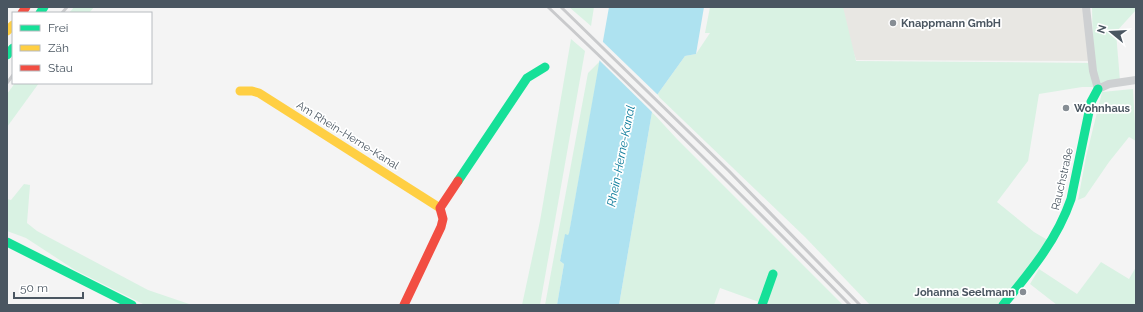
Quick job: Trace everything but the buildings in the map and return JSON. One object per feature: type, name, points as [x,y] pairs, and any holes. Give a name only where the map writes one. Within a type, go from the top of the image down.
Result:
[{"type":"street","points":[[1086,7],[1093,71],[1098,89],[1109,84],[1136,80]]},
{"type":"street","points":[[404,305],[441,227],[443,219],[440,208],[468,169],[527,78],[545,67]]},
{"type":"street","name":"Rauchstraße","points":[[1002,305],[1049,247],[1062,224],[1071,199],[1091,102],[1098,89]]},
{"type":"street","name":"Am Rhein-Herne-Kanal","points":[[240,91],[252,91],[259,93],[440,208]]},
{"type":"street","points":[[7,242],[132,305]]},
{"type":"street","points":[[762,305],[773,274]]},
{"type":"shaded area","points":[[839,7],[1086,7],[1093,61],[856,60]]},
{"type":"green space","points":[[74,7],[94,7],[90,12],[70,12]]},
{"type":"green space","points":[[569,7],[594,7],[591,26]]},
{"type":"green space","points":[[710,7],[843,7],[856,61],[1092,63],[1096,87],[1082,87],[1039,94],[1028,161],[997,202],[1034,232],[1051,242],[1000,305],[870,305],[805,237],[657,95],[685,56],[696,54],[710,33],[705,33]]},
{"type":"green space","points":[[1092,7],[1136,7],[1136,10],[1116,32],[1120,81],[1098,86],[1093,50]]},
{"type":"green space","points":[[571,39],[585,51],[540,305],[522,305],[540,221]]},
{"type":"green space","points":[[600,61],[569,234],[565,235],[560,261],[564,264],[557,305],[545,305],[588,73]]},
{"type":"green space","points":[[14,84],[38,84],[7,127],[7,94]]},
{"type":"green space","points":[[1133,89],[1136,141],[1129,137],[1109,162],[1085,197],[1078,200],[1086,157],[1102,92]]},
{"type":"green space","points":[[652,112],[677,139],[843,305],[759,305],[759,302],[720,288],[714,305],[619,305]]},
{"type":"green space","points":[[24,184],[30,185],[27,223],[37,231],[148,290],[192,305],[145,305],[75,270],[26,238],[7,231],[7,199],[11,200]]},
{"type":"green space","points":[[1101,262],[1129,279],[1136,267],[1136,305],[1057,305],[1030,284],[1039,269],[1077,294]]},
{"type":"water","name":"Rhein-Herne-Kanal","points":[[609,7],[704,7],[696,54],[685,56],[657,95],[652,112],[619,305],[557,305],[564,264],[560,261],[565,234],[568,235],[569,233]]},
{"type":"pier","points":[[601,40],[659,96],[654,114],[598,59]]},
{"type":"railway","points":[[63,12],[67,7]]},
{"type":"railway","points":[[548,7],[700,154],[850,305]]},
{"type":"railway","points":[[561,7],[729,171],[860,305]]},
{"type":"railway","points":[[7,83],[12,76]]},
{"type":"traffic: fast","points":[[41,12],[44,7]]},
{"type":"traffic: fast","points":[[7,55],[12,49]]},
{"type":"traffic: fast","points":[[458,181],[527,78],[545,67]]},
{"type":"traffic: fast","points":[[1003,305],[1042,255],[1065,214],[1071,199],[1091,102],[1098,89]]},
{"type":"traffic: fast","points":[[7,242],[132,305]]},
{"type":"traffic: fast","points":[[762,305],[773,274]]},
{"type":"traffic: slow","points":[[7,31],[12,26]]},
{"type":"traffic: slow","points":[[240,91],[252,91],[259,93],[440,208]]},
{"type":"traffic: jam","points":[[23,12],[26,7]]},
{"type":"traffic: jam","points":[[404,305],[441,227],[443,219],[440,208],[458,181]]},
{"type":"place","name":"Knappmann GmbH","points":[[893,23]]},
{"type":"place","name":"Wohnhaus","points":[[1066,108]]},
{"type":"place","name":"Johanna Seelmann","points":[[1023,292]]}]
